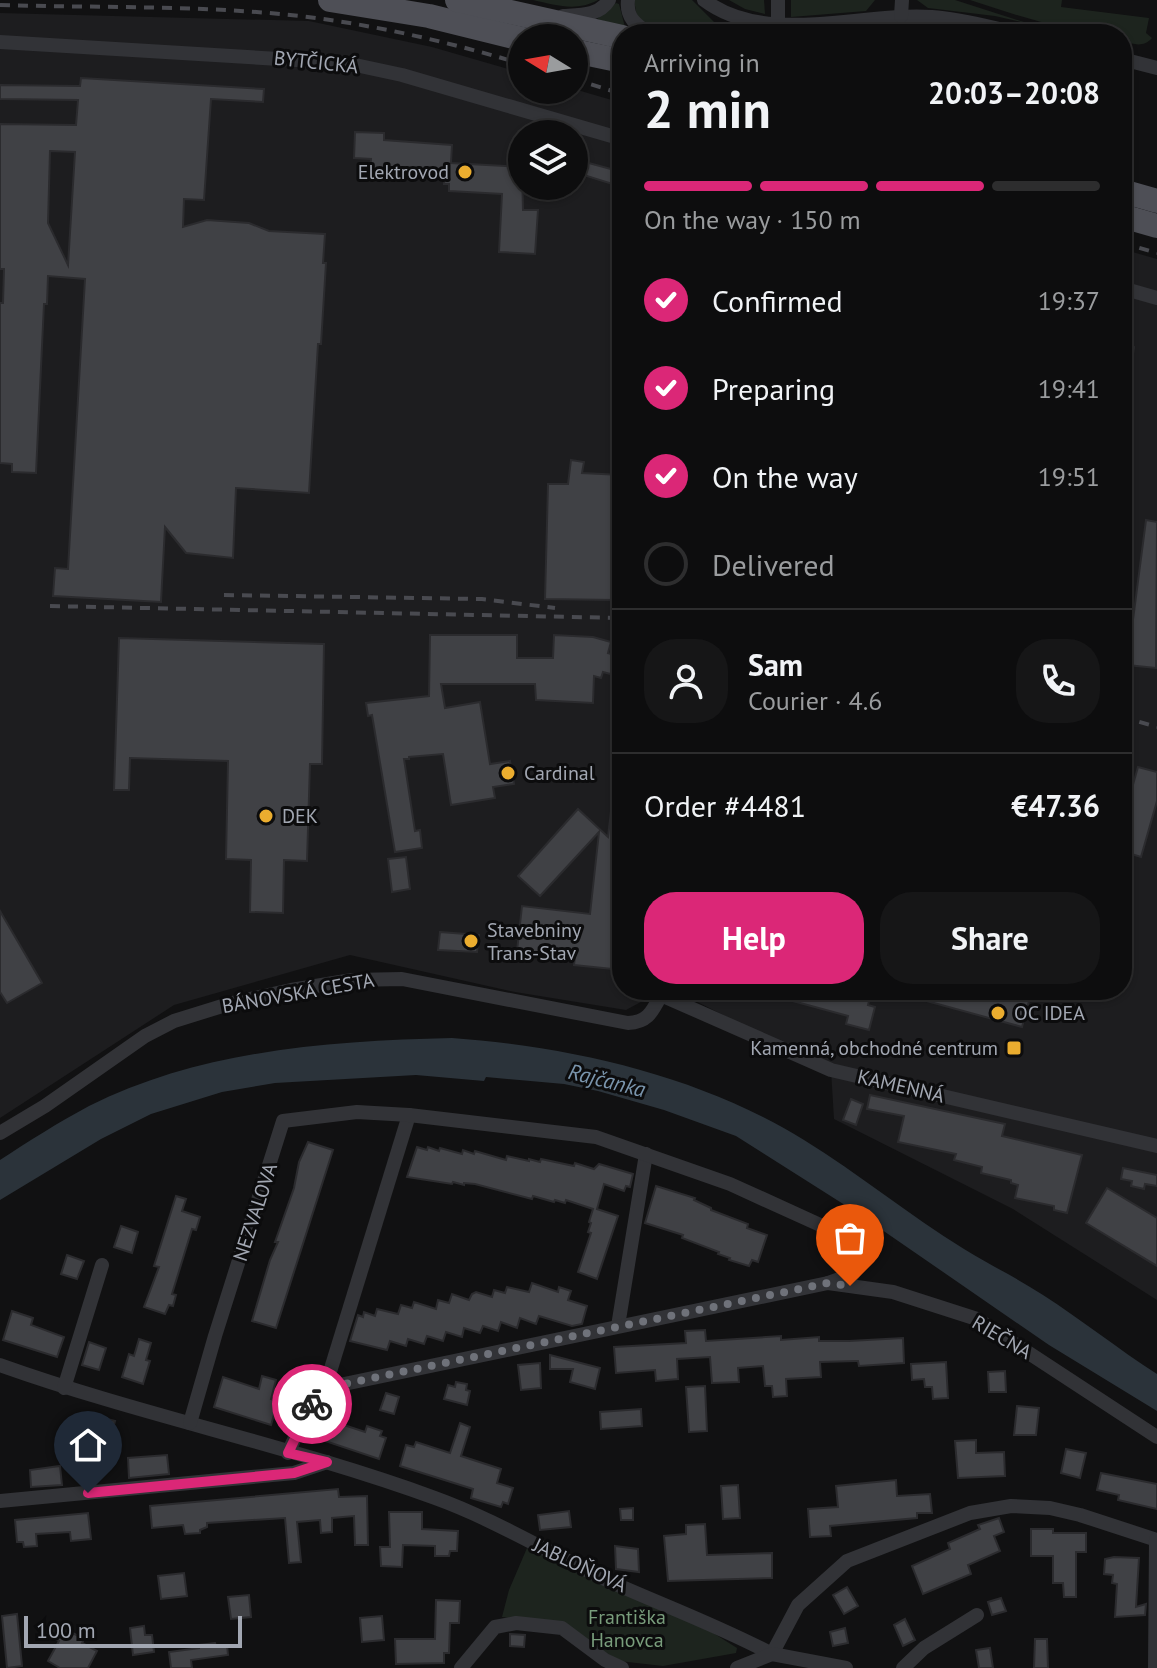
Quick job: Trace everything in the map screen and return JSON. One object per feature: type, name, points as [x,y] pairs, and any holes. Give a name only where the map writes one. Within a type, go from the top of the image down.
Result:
[{"type":"main road","points":[[330,0],[429,16],[508,36]]},
{"type":"main road","points":[[457,0],[612,35]]},
{"type":"main road","points":[[588,54],[612,59]]},
{"type":"main road","points":[[1132,194],[1157,201]]},
{"type":"main road","points":[[1132,219],[1157,226]]},
{"type":"street","points":[[533,17],[587,15],[605,6],[609,0]]},
{"type":"street","points":[[628,0],[628,13],[634,24]]},
{"type":"street","points":[[704,0],[727,14],[776,24]]},
{"type":"street","points":[[721,0],[751,21]]},
{"type":"street","points":[[778,0],[778,24]]},
{"type":"street","points":[[901,16],[902,0]]},
{"type":"street","points":[[797,24],[901,16],[970,24]]},
{"type":"street","name":"BYTČICKÁ","points":[[0,42],[346,63],[402,75],[612,136]]},
{"type":"street","points":[[1132,62],[1157,68]]},
{"type":"street","points":[[1132,291],[1157,298]]},
{"type":"street","name":"BÁNOVSKÁ CESTA","points":[[0,1133],[166,1024],[188,1015],[291,990],[363,979],[402,979],[628,1023],[640,1022],[651,1015],[657,1000]]},
{"type":"street","name":"KAMENNÁ","points":[[676,1000],[831,1070],[1157,1146]]},
{"type":"street","name":"NEZVALOVA","points":[[190,1423],[283,1121],[357,1112],[409,1115]]},
{"type":"street","points":[[288,1453],[309,1407],[325,1388],[409,1115]]},
{"type":"street","name":"RIEČNA","points":[[325,1388],[828,1283],[853,1274],[861,1262],[851,1245],[829,1229],[730,1184],[596,1137],[409,1115]]},
{"type":"street","points":[[618,1326],[646,1154]]},
{"type":"street","points":[[64,1388],[102,1265]]},
{"type":"street","name":"RIEČNA","points":[[828,1283],[893,1292],[977,1319],[1157,1437]]},
{"type":"street","name":"JABLOŇOVÁ","points":[[0,1365],[64,1388],[327,1462],[439,1499],[611,1582],[719,1627],[772,1654],[846,1668]]},
{"type":"street","points":[[0,1501],[294,1473],[327,1462]]},
{"type":"street","points":[[737,1668],[772,1654],[798,1605],[847,1561],[970,1513],[1011,1506],[1050,1508],[1157,1540],[1155,1668]]},
{"type":"street","points":[[903,1668],[924,1648],[977,1615]]},
{"type":"street","points":[[461,1668],[495,1627],[516,1623],[562,1628],[605,1660],[622,1668]]},
{"type":"shaded area","points":[[0,13],[309,21],[432,47],[508,69],[508,104],[588,104],[588,93],[612,100],[612,1000],[644,1000],[626,1010],[515,992],[350,955],[174,1005],[0,1118]]},
{"type":"shaded area","points":[[1132,252],[1157,259],[1157,1300],[1013,1209],[834,1119],[831,1070],[694,1000],[1132,1000]]},
{"type":"green space","points":[[533,0],[598,0],[574,7]]},
{"type":"green space","points":[[634,0],[692,0],[716,24],[649,24],[637,17]]},
{"type":"green space","points":[[729,0],[764,0],[765,14],[745,9]]},
{"type":"green space","points":[[791,0],[875,0],[866,11],[791,17]]},
{"type":"green space","points":[[917,0],[955,0],[1031,24],[995,16],[928,8]]},
{"type":"green space","points":[[970,0],[1062,0],[1061,7],[1149,18],[1146,33],[1152,38],[1142,44],[1132,43],[1132,24],[1051,24]]},
{"type":"green space","points":[[616,3],[619,4],[624,24],[614,24],[597,19]]},
{"type":"green space","name":"Františka Hanovca","points":[[527,1548],[710,1631],[737,1648],[736,1653],[663,1666],[619,1661],[564,1625],[502,1617],[509,1590]]},
{"type":"water","name":"Rajčanka","points":[[452,1038],[543,1049],[634,1068],[722,1098],[764,1118],[824,1153],[964,1249],[1043,1295],[1157,1374],[1157,1411],[1049,1345],[859,1214],[736,1136],[664,1110],[564,1084],[416,1075],[275,1083],[222,1092],[151,1114],[101,1139],[0,1200],[0,1160],[78,1112],[132,1087],[176,1072],[266,1052],[359,1042]]},
{"type":"building","points":[[81,78],[264,89],[263,102],[211,99],[204,200],[184,199],[183,227],[207,220],[249,223],[269,231],[325,234],[321,344],[318,344],[309,493],[236,488],[233,558],[186,553],[165,527],[161,602],[53,596],[55,568],[68,569],[85,279],[48,276],[36,473],[12,472],[12,464],[0,463],[0,303],[3,303],[4,269],[0,269],[0,124],[76,125],[78,100],[0,99],[0,85],[80,86]],"holes":[[[50,151],[75,152],[68,265],[48,223]]]},
{"type":"building","name":"Elektrovod","points":[[355,132],[384,133],[384,140],[452,145],[451,163],[508,166],[508,200],[523,200],[523,210],[538,210],[535,254],[499,252],[502,194],[449,191],[449,184],[444,184],[445,175],[370,170],[371,159],[354,158]]},
{"type":"building","points":[[588,163],[612,169],[612,184],[588,176]]},
{"type":"building","points":[[571,460],[584,462],[582,473],[612,474],[612,600],[545,599],[548,484],[568,484]]},
{"type":"building","points":[[1146,520],[1157,522],[1156,668],[1132,666],[1132,627]]},
{"type":"building","points":[[430,635],[517,635],[517,658],[553,658],[554,635],[593,637],[611,642],[608,653],[612,654],[612,674],[603,672],[601,678],[594,676],[593,703],[536,700],[535,684],[441,684],[445,708],[480,702],[490,764],[510,761],[514,784],[493,787],[495,798],[451,805],[443,754],[404,759],[415,831],[420,830],[422,848],[395,852],[372,715],[368,716],[366,703],[429,696]]},
{"type":"building","points":[[119,638],[324,644],[322,764],[310,764],[307,861],[284,860],[283,913],[250,912],[251,860],[226,859],[228,761],[130,758],[129,790],[114,790]]},
{"type":"building","points":[[1138,767],[1157,772],[1157,801],[1141,857],[1132,854],[1132,788]]},
{"type":"building","points":[[612,802],[612,969],[574,965],[575,957],[517,951],[522,906],[590,914],[599,832],[540,896],[518,876],[578,809],[608,837]]},
{"type":"building","points":[[406,857],[410,889],[392,892],[388,859]]},
{"type":"building","points":[[0,911],[42,983],[7,1003],[0,992]]},
{"type":"building","points":[[440,932],[479,935],[477,952],[438,950]]},
{"type":"building","points":[[789,1000],[869,1000],[868,1005],[875,1007],[869,1030],[846,1024],[848,1016]]},
{"type":"building","points":[[923,1000],[1029,1000],[1022,1027]]},
{"type":"building","points":[[870,1095],[1005,1124],[1002,1136],[1082,1155],[1067,1213],[1054,1210],[1054,1206],[1015,1198],[1018,1185],[1011,1183],[1011,1180],[981,1173],[982,1167],[954,1160],[956,1154],[898,1142],[904,1116],[867,1109]]},
{"type":"building","points":[[851,1099],[863,1104],[856,1125],[843,1120]]},
{"type":"building","points":[[308,1142],[333,1150],[276,1328],[252,1321],[294,1188],[299,1162]]},
{"type":"building","points":[[417,1147],[439,1151],[440,1148],[462,1154],[463,1150],[474,1154],[475,1151],[506,1160],[507,1156],[574,1166],[575,1163],[594,1169],[599,1164],[633,1174],[630,1187],[626,1186],[624,1191],[604,1184],[597,1209],[618,1216],[597,1279],[578,1272],[591,1233],[588,1232],[593,1209],[566,1200],[565,1203],[554,1202],[533,1196],[532,1199],[475,1184],[407,1177]]},
{"type":"building","points":[[1123,1168],[1157,1175],[1157,1186],[1145,1184],[1144,1189],[1131,1186],[1132,1181],[1121,1179]]},
{"type":"building","points":[[656,1186],[695,1198],[711,1210],[767,1235],[758,1262],[752,1260],[749,1266],[729,1260],[719,1252],[682,1238],[683,1235],[645,1223]]},
{"type":"building","points":[[1107,1188],[1157,1218],[1157,1266],[1086,1223]]},
{"type":"building","points":[[176,1196],[186,1199],[182,1211],[200,1217],[196,1230],[192,1229],[172,1294],[176,1295],[173,1306],[169,1305],[165,1314],[144,1307],[159,1267],[154,1266]]},
{"type":"building","points":[[121,1226],[138,1232],[132,1253],[114,1247]]},
{"type":"building","points":[[67,1255],[84,1261],[77,1279],[61,1274]]},
{"type":"building","points":[[532,1283],[558,1292],[559,1287],[571,1291],[568,1300],[587,1306],[582,1324],[572,1326],[539,1316],[536,1324],[520,1318],[517,1328],[501,1322],[498,1331],[483,1326],[480,1333],[464,1328],[462,1337],[446,1332],[443,1341],[427,1336],[424,1344],[408,1339],[406,1346],[390,1341],[387,1350],[350,1341],[358,1315],[363,1317],[364,1312],[375,1316],[377,1309],[398,1314],[401,1305],[412,1308],[414,1302],[436,1309],[438,1300],[449,1303],[452,1294],[469,1300],[476,1292],[492,1297],[494,1290],[505,1293],[507,1287],[529,1292]]},
{"type":"building","points":[[12,1311],[33,1318],[31,1325],[64,1337],[57,1357],[3,1340]]},
{"type":"building","points":[[705,1330],[706,1341],[781,1336],[781,1340],[819,1337],[819,1341],[903,1338],[904,1363],[859,1366],[858,1361],[820,1362],[821,1377],[786,1379],[787,1396],[773,1397],[772,1386],[765,1386],[763,1366],[738,1368],[739,1382],[712,1383],[710,1357],[677,1359],[678,1379],[656,1381],[655,1370],[616,1373],[614,1347],[686,1343],[685,1331]]},
{"type":"building","points":[[139,1339],[151,1343],[146,1360],[150,1361],[143,1384],[122,1377],[129,1354],[134,1356]]},
{"type":"building","points":[[89,1342],[106,1348],[99,1370],[82,1365]]},
{"type":"building","points":[[550,1355],[600,1368],[595,1389],[570,1382],[573,1369],[550,1369]]},
{"type":"building","points":[[946,1362],[948,1398],[933,1399],[932,1387],[925,1387],[924,1379],[912,1380],[911,1364]]},
{"type":"building","points":[[540,1363],[541,1388],[521,1390],[518,1365]]},
{"type":"building","points":[[1005,1371],[1006,1392],[989,1392],[988,1372]]},
{"type":"building","points":[[262,1376],[276,1380],[271,1399],[278,1401],[271,1425],[214,1407],[223,1377],[259,1389]]},
{"type":"building","points":[[456,1382],[467,1384],[466,1390],[470,1391],[467,1405],[444,1399],[448,1385],[455,1387]]},
{"type":"building","points":[[705,1386],[707,1431],[689,1432],[686,1387]]},
{"type":"building","points":[[386,1393],[399,1397],[394,1414],[380,1410]]},
{"type":"building","points":[[1017,1406],[1039,1408],[1036,1435],[1014,1435]]},
{"type":"building","points":[[641,1409],[642,1426],[601,1429],[600,1412]]},
{"type":"building","points":[[331,1415],[342,1418],[341,1424],[365,1432],[367,1426],[382,1431],[380,1436],[386,1438],[379,1459],[307,1435],[310,1428],[326,1429]]},
{"type":"building","points":[[96,1416],[115,1421],[109,1444],[89,1439]]},
{"type":"building","points":[[460,1423],[470,1427],[461,1456],[501,1469],[497,1483],[513,1488],[508,1504],[503,1502],[501,1507],[471,1498],[473,1489],[400,1466],[406,1445],[414,1447],[416,1442],[450,1453]]},
{"type":"building","points":[[976,1440],[976,1453],[1004,1452],[1005,1476],[958,1478],[955,1441]]},
{"type":"building","points":[[1066,1449],[1086,1453],[1080,1478],[1061,1473]]},
{"type":"building","points":[[167,1455],[169,1474],[129,1478],[128,1458]]},
{"type":"building","points":[[60,1466],[62,1485],[31,1487],[30,1470]]},
{"type":"building","points":[[1101,1473],[1157,1484],[1157,1509],[1118,1500],[1119,1495],[1097,1490]]},
{"type":"building","points":[[896,1480],[897,1496],[930,1494],[932,1513],[917,1513],[917,1518],[830,1526],[831,1536],[810,1537],[808,1509],[838,1507],[836,1486]]},
{"type":"building","points":[[738,1485],[740,1518],[723,1519],[721,1486]]},
{"type":"building","points":[[338,1489],[339,1497],[367,1496],[368,1545],[355,1545],[354,1516],[332,1518],[332,1532],[321,1533],[320,1520],[297,1522],[301,1562],[289,1563],[285,1518],[207,1523],[200,1533],[185,1534],[183,1525],[152,1528],[150,1506]]},
{"type":"building","points":[[633,1508],[633,1520],[621,1520],[620,1509]]},
{"type":"building","points":[[569,1511],[571,1527],[540,1530],[538,1515]]},
{"type":"building","points":[[389,1512],[422,1512],[422,1529],[458,1531],[457,1551],[450,1551],[449,1556],[435,1556],[435,1546],[403,1545],[402,1567],[381,1566],[380,1547],[390,1547]]},
{"type":"building","points":[[88,1513],[91,1539],[71,1541],[70,1532],[36,1534],[37,1546],[24,1547],[23,1542],[17,1542],[15,1520]]},
{"type":"building","points":[[999,1518],[1004,1532],[994,1536],[1000,1551],[968,1565],[971,1574],[923,1594],[912,1566],[950,1549],[948,1543],[980,1529],[978,1525]]},
{"type":"building","points":[[705,1524],[707,1555],[772,1553],[772,1578],[668,1581],[664,1536],[686,1534],[686,1525]]},
{"type":"building","points":[[1031,1529],[1086,1533],[1086,1552],[1076,1552],[1076,1597],[1064,1597],[1063,1583],[1053,1583],[1053,1556],[1031,1556]]},
{"type":"building","points":[[615,1546],[638,1549],[639,1572],[616,1569]]},
{"type":"building","points":[[1139,1558],[1136,1607],[1146,1604],[1145,1615],[1115,1617],[1117,1584],[1112,1583],[1113,1575],[1104,1574],[1105,1559]]},
{"type":"building","points":[[184,1573],[187,1596],[161,1599],[158,1576]]},
{"type":"building","points":[[847,1587],[858,1606],[844,1614],[833,1595]]},
{"type":"building","points":[[249,1595],[251,1617],[231,1619],[228,1597]]},
{"type":"building","points":[[1001,1598],[1006,1611],[992,1615],[988,1602]]},
{"type":"building","points":[[436,1600],[460,1601],[459,1623],[450,1623],[449,1653],[444,1653],[444,1663],[396,1664],[395,1639],[435,1639]]},
{"type":"building","points":[[17,1614],[22,1666],[7,1668],[2,1616]]},
{"type":"building","points":[[382,1616],[384,1640],[362,1642],[360,1618]]},
{"type":"building","points":[[905,1619],[915,1640],[903,1646],[894,1625]]},
{"type":"building","points":[[52,1622],[84,1639],[82,1643],[97,1651],[88,1668],[60,1668],[48,1661],[59,1641],[45,1634]]},
{"type":"building","points":[[144,1626],[145,1635],[152,1635],[154,1652],[133,1655],[130,1628]]},
{"type":"building","points":[[845,1628],[848,1643],[833,1646],[830,1632]]},
{"type":"building","points":[[510,1634],[525,1635],[524,1647],[510,1646]]},
{"type":"building","points":[[1035,1639],[1047,1639],[1048,1668],[1034,1668]]},
{"type":"building","points":[[215,1643],[216,1646],[227,1645],[228,1655],[191,1660],[192,1668],[171,1668],[169,1652]]},
{"type":"building","points":[[990,1648],[993,1668],[979,1668],[976,1650]]},
{"type":"railway","points":[[0,5],[188,8],[300,16],[412,35],[508,60]]},
{"type":"railway","points":[[588,83],[612,91]]},
{"type":"railway","points":[[1132,246],[1157,253]]},
{"type":"railway","points":[[224,595],[482,599],[555,608]]},
{"type":"railway","points":[[50,606],[612,618]]},
{"type":"railway","points":[[1132,720],[1157,727]]},
{"type":"way so far","points":[[312,1404],[325,1388],[828,1283],[850,1286]]},
{"type":"place","name":"Elektrovod","points":[[465,172]]},
{"type":"place","name":"Cardinal","points":[[508,773]]},
{"type":"place","name":"DEK","points":[[266,816]]},
{"type":"place","name":"Stavebniny Trans-Stav","points":[[471,941]]},
{"type":"place","name":"OC IDEA","points":[[998,1013]]},
{"type":"place","name":"Kamenná, obchodné centrum","points":[[1014,1048]]},
{"type":"route","points":[[88,1493],[294,1473],[327,1462],[288,1453],[312,1404]]}]
